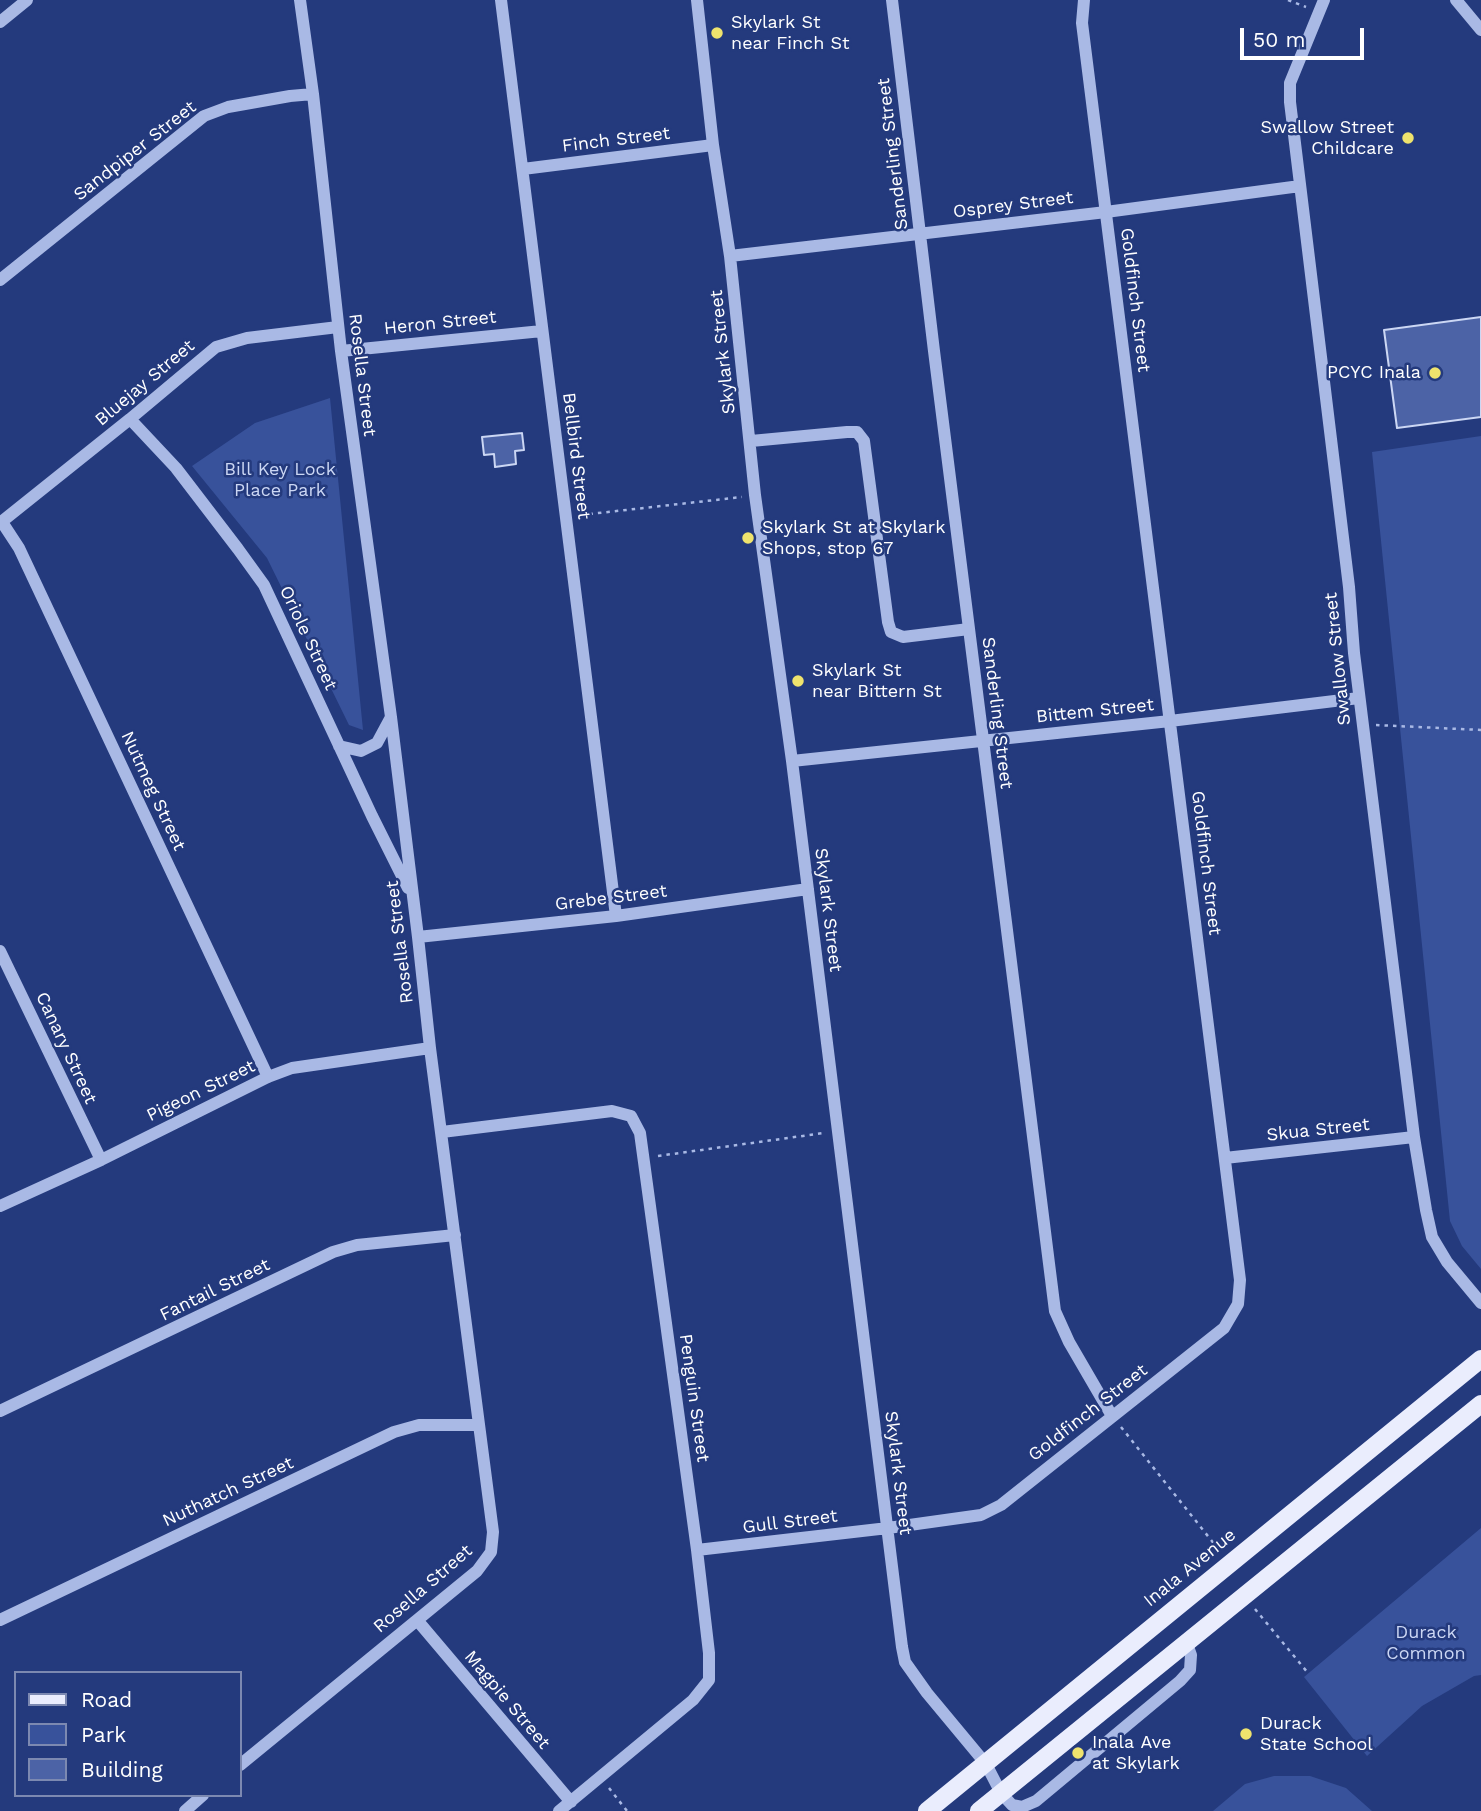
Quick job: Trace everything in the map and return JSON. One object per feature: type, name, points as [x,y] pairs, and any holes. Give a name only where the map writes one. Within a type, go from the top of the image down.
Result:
[{"type":"main road","name":"Inala Avenue","points":[[927,1811],[1481,1359]]},
{"type":"main road","points":[[979,1811],[1481,1405]]},
{"type":"street","points":[[0,22],[27,0]]},
{"type":"street","name":"Rosella Street","points":[[242,1763],[477,1571],[491,1552],[493,1532],[430,1048],[391,717],[341,351],[300,0]]},
{"type":"street","name":"Bellbird Street","points":[[501,0],[616,916]]},
{"type":"street","name":"Skylark Street","points":[[697,0],[713,145],[730,256],[755,495],[792,761],[902,1647],[905,1662],[927,1693],[986,1763],[1001,1793]]},
{"type":"street","name":"Sanderling Street","points":[[892,0],[1055,1311],[1069,1342],[1112,1416]]},
{"type":"street","name":"Goldfinch Street","points":[[887,1528],[981,1515],[1001,1505],[1224,1328],[1238,1304],[1240,1280],[1082,23],[1084,0]]},
{"type":"street","points":[[1456,0],[1481,30]]},
{"type":"street","name":"Swallow Street","points":[[1322,6],[1290,83],[1290,102],[1349,587],[1359,698],[1415,1138],[1432,1237],[1447,1262],[1481,1303]]},
{"type":"street","name":"Sandpiper Street","points":[[0,280],[204,116],[228,107],[313,94]]},
{"type":"street","name":"Finch Street","points":[[523,169],[713,145]]},
{"type":"street","name":"Osprey Street","points":[[730,256],[1106,212],[1300,186]]},
{"type":"street","name":"Bluejay Street","points":[[1,523],[216,347],[247,338],[338,327]]},
{"type":"street","name":"Heron Street","points":[[341,351],[542,331]]},
{"type":"street","name":"Oriole Street","points":[[131,419],[176,468],[264,585],[413,897]]},
{"type":"street","points":[[751,441],[857,432],[864,441],[891,632],[902,637],[969,629]]},
{"type":"street","name":"Nutmeg Street","points":[[1,523],[19,548],[268,1077]]},
{"type":"street","name":"Bittem Street","points":[[792,761],[1359,698]]},
{"type":"street","points":[[339,746],[360,751],[377,743],[391,717]]},
{"type":"street","name":"Grebe Street","points":[[418,937],[616,916],[808,889]]},
{"type":"street","name":"Canary Street","points":[[0,951],[101,1160]]},
{"type":"street","name":"Pigeon Street","points":[[0,1206],[101,1160],[268,1077],[292,1068],[430,1048]]},
{"type":"street","name":"Penguin Street","points":[[442,1132],[612,1111],[632,1116],[640,1132],[697,1550],[709,1653],[709,1680],[693,1699],[559,1811]]},
{"type":"street","name":"Skua Street","points":[[1225,1158],[1415,1138]]},
{"type":"street","name":"Fantail Street","points":[[0,1411],[333,1252],[357,1245],[455,1235]]},
{"type":"street","name":"Nuthatch Street","points":[[0,1620],[394,1432],[419,1425],[478,1425]]},
{"type":"street","name":"Gull Street","points":[[697,1550],[887,1528]]},
{"type":"street","name":"Magpie Street","points":[[417,1620],[571,1802]]},
{"type":"street","points":[[1001,1793],[1012,1805],[1022,1807],[1036,1801],[1180,1681],[1190,1670],[1191,1655],[1186,1644]]},
{"type":"street","points":[[185,1811],[201,1797]]},
{"type":"path","points":[[1288,0],[1322,6]]},
{"type":"path","points":[[566,517],[755,495]]},
{"type":"path","points":[[1363,724],[1481,730]]},
{"type":"path","points":[[644,1158],[838,1131]]},
{"type":"path","points":[[1112,1416],[1229,1563]]},
{"type":"path","points":[[1255,1609],[1308,1673]]},
{"type":"path","points":[[600,1777],[627,1811]]},
{"type":"green space","name":"Bill Key Lock Place Park","points":[[330,398],[363,730],[349,725],[267,558],[192,466],[255,423]]},
{"type":"green space","points":[[1481,436],[1481,1269],[1462,1246],[1450,1221],[1372,452]]},
{"type":"green space","name":"Durack Common","points":[[1481,1528],[1481,1675],[1474,1676],[1422,1706],[1367,1756],[1304,1677]]},
{"type":"green space","points":[[1274,1776],[1310,1776],[1346,1788],[1372,1811],[1213,1811],[1245,1784]]},
{"type":"building","name":"PCYC Inala","points":[[1481,317],[1481,417],[1397,428],[1384,330]]},
{"type":"building","points":[[522,433],[524,450],[515,451],[516,464],[495,467],[494,454],[484,455],[482,437]]},
{"type":"place","name":"Skylark St near Finch St","points":[[717,33]]},
{"type":"place","name":"Swallow Street Childcare","points":[[1408,138]]},
{"type":"place","name":"PCYC Inala","points":[[1435,373]]},
{"type":"place","name":"Skylark St at Skylark Shops, stop 67","points":[[748,538]]},
{"type":"place","name":"Skylark St near Bittern St","points":[[798,681]]},
{"type":"place","name":"Durack State School","points":[[1246,1734]]},
{"type":"place","name":"Inala Ave at Skylark","points":[[1078,1753]]}]
